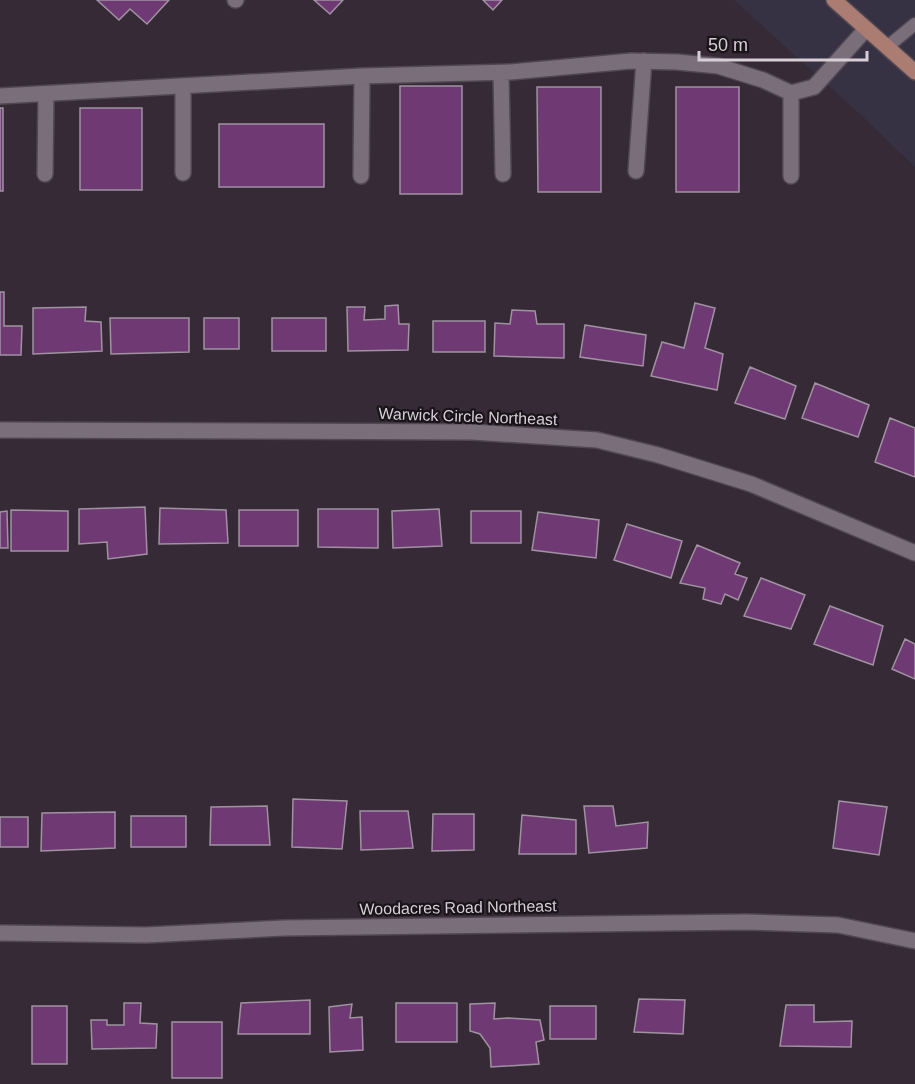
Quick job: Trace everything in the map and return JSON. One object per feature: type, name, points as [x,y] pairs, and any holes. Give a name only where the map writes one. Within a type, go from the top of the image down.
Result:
[{"type":"main road","points":[[834,0],[915,72]]},
{"type":"street","points":[[0,96],[362,76],[501,73],[644,61],[718,66],[763,80],[791,93],[814,87],[866,29]]},
{"type":"street","points":[[636,171],[644,61]]},
{"type":"street","points":[[501,73],[503,174]]},
{"type":"street","points":[[361,176],[362,76]]},
{"type":"street","points":[[183,87],[183,173]]},
{"type":"street","points":[[791,93],[791,176]]},
{"type":"street","points":[[45,174],[46,94]]},
{"type":"street","name":"Warwick Circle Northeast","points":[[0,430],[472,432],[597,440],[658,455],[751,484],[915,553]]},
{"type":"street","name":"Woodacres Road Northeast","points":[[0,933],[146,935],[284,928],[746,922],[838,925],[915,941]]},
{"type":"lane","points":[[886,47],[915,24]]},
{"type":"shaded area","points":[[734,0],[915,0],[915,167],[863,117]]},
{"type":"building","points":[[97,0],[169,0],[147,24],[130,9],[119,20]]},
{"type":"building","points":[[314,0],[343,0],[330,14]]},
{"type":"building","points":[[483,0],[502,0],[493,10]]},
{"type":"building","points":[[400,86],[462,86],[462,194],[400,194]]},
{"type":"building","points":[[537,87],[601,87],[601,192],[538,192]]},
{"type":"building","points":[[676,87],[739,87],[739,192],[676,192]]},
{"type":"building","points":[[0,108],[3,108],[3,191],[0,191]]},
{"type":"building","points":[[80,108],[142,108],[142,190],[80,190]]},
{"type":"building","points":[[219,124],[324,124],[324,187],[219,187]]},
{"type":"building","points":[[0,292],[4,292],[4,326],[22,326],[21,355],[0,355]]},
{"type":"building","points":[[695,303],[715,308],[705,348],[723,354],[717,390],[651,376],[662,342],[684,348]]},
{"type":"building","points":[[398,305],[399,324],[409,324],[408,350],[348,351],[347,307],[365,307],[364,320],[385,319],[385,306]]},
{"type":"building","points":[[86,307],[85,321],[101,322],[102,351],[33,354],[33,308]]},
{"type":"building","points":[[512,310],[535,311],[537,324],[564,324],[564,358],[494,356],[495,323],[510,324]]},
{"type":"building","points":[[110,318],[189,318],[189,352],[111,354]]},
{"type":"building","points":[[204,318],[239,318],[239,349],[204,349]]},
{"type":"building","points":[[272,318],[326,318],[326,351],[272,351]]},
{"type":"building","points":[[433,321],[485,321],[485,352],[433,352]]},
{"type":"building","points":[[585,325],[646,335],[643,366],[580,357]]},
{"type":"building","points":[[750,367],[796,386],[785,419],[735,403]]},
{"type":"building","points":[[815,383],[869,405],[858,437],[802,418]]},
{"type":"building","points":[[890,418],[915,428],[915,477],[875,462]]},
{"type":"building","points":[[145,507],[147,554],[108,559],[107,542],[79,544],[79,509]]},
{"type":"building","points":[[160,508],[226,510],[228,543],[159,544]]},
{"type":"building","points":[[318,509],[378,509],[378,548],[318,547]]},
{"type":"building","points":[[439,509],[442,546],[393,548],[392,511]]},
{"type":"building","points":[[11,510],[68,511],[68,551],[11,551]]},
{"type":"building","points":[[239,510],[298,510],[298,546],[239,546]]},
{"type":"building","points":[[7,511],[8,548],[0,548],[0,512]]},
{"type":"building","points":[[471,511],[521,511],[521,543],[471,543]]},
{"type":"building","points":[[538,512],[599,520],[596,558],[532,550]]},
{"type":"building","points":[[627,524],[682,541],[671,578],[614,560]]},
{"type":"building","points":[[697,545],[740,563],[735,574],[747,578],[738,600],[725,594],[721,604],[703,599],[705,588],[680,583]]},
{"type":"building","points":[[761,578],[805,595],[791,629],[744,616]]},
{"type":"building","points":[[830,606],[883,626],[873,665],[814,644]]},
{"type":"building","points":[[905,639],[915,644],[915,679],[892,669]]},
{"type":"building","points":[[293,799],[347,801],[342,849],[292,847]]},
{"type":"building","points":[[839,801],[887,807],[879,855],[833,848]]},
{"type":"building","points":[[267,806],[270,845],[210,845],[211,807]]},
{"type":"building","points":[[584,806],[613,806],[616,826],[648,822],[647,848],[589,853]]},
{"type":"building","points":[[360,811],[408,811],[413,848],[361,850]]},
{"type":"building","points":[[115,812],[115,848],[41,851],[42,813]]},
{"type":"building","points":[[433,814],[474,814],[474,850],[432,851]]},
{"type":"building","points":[[522,815],[576,820],[576,854],[519,854]]},
{"type":"building","points":[[131,816],[186,816],[186,847],[131,847]]},
{"type":"building","points":[[0,817],[28,817],[28,847],[0,847]]},
{"type":"building","points":[[639,999],[685,1000],[683,1034],[634,1032]]},
{"type":"building","points":[[310,1000],[310,1034],[238,1034],[241,1003]]},
{"type":"building","points":[[124,1003],[141,1003],[140,1023],[157,1024],[156,1048],[92,1049],[91,1020],[107,1020],[107,1025],[124,1025]]},
{"type":"building","points":[[396,1003],[457,1003],[457,1042],[396,1042]]},
{"type":"building","points":[[495,1003],[494,1019],[540,1020],[544,1040],[536,1042],[539,1064],[491,1067],[490,1048],[480,1034],[470,1031],[470,1004]]},
{"type":"building","points":[[352,1004],[350,1018],[362,1017],[363,1050],[330,1052],[329,1007]]},
{"type":"building","points":[[786,1005],[814,1005],[814,1022],[852,1021],[851,1047],[780,1046]]},
{"type":"building","points":[[32,1006],[67,1006],[67,1064],[32,1064]]},
{"type":"building","points":[[550,1006],[596,1006],[596,1039],[550,1039]]},
{"type":"building","points":[[172,1022],[222,1022],[222,1078],[172,1078]]}]
